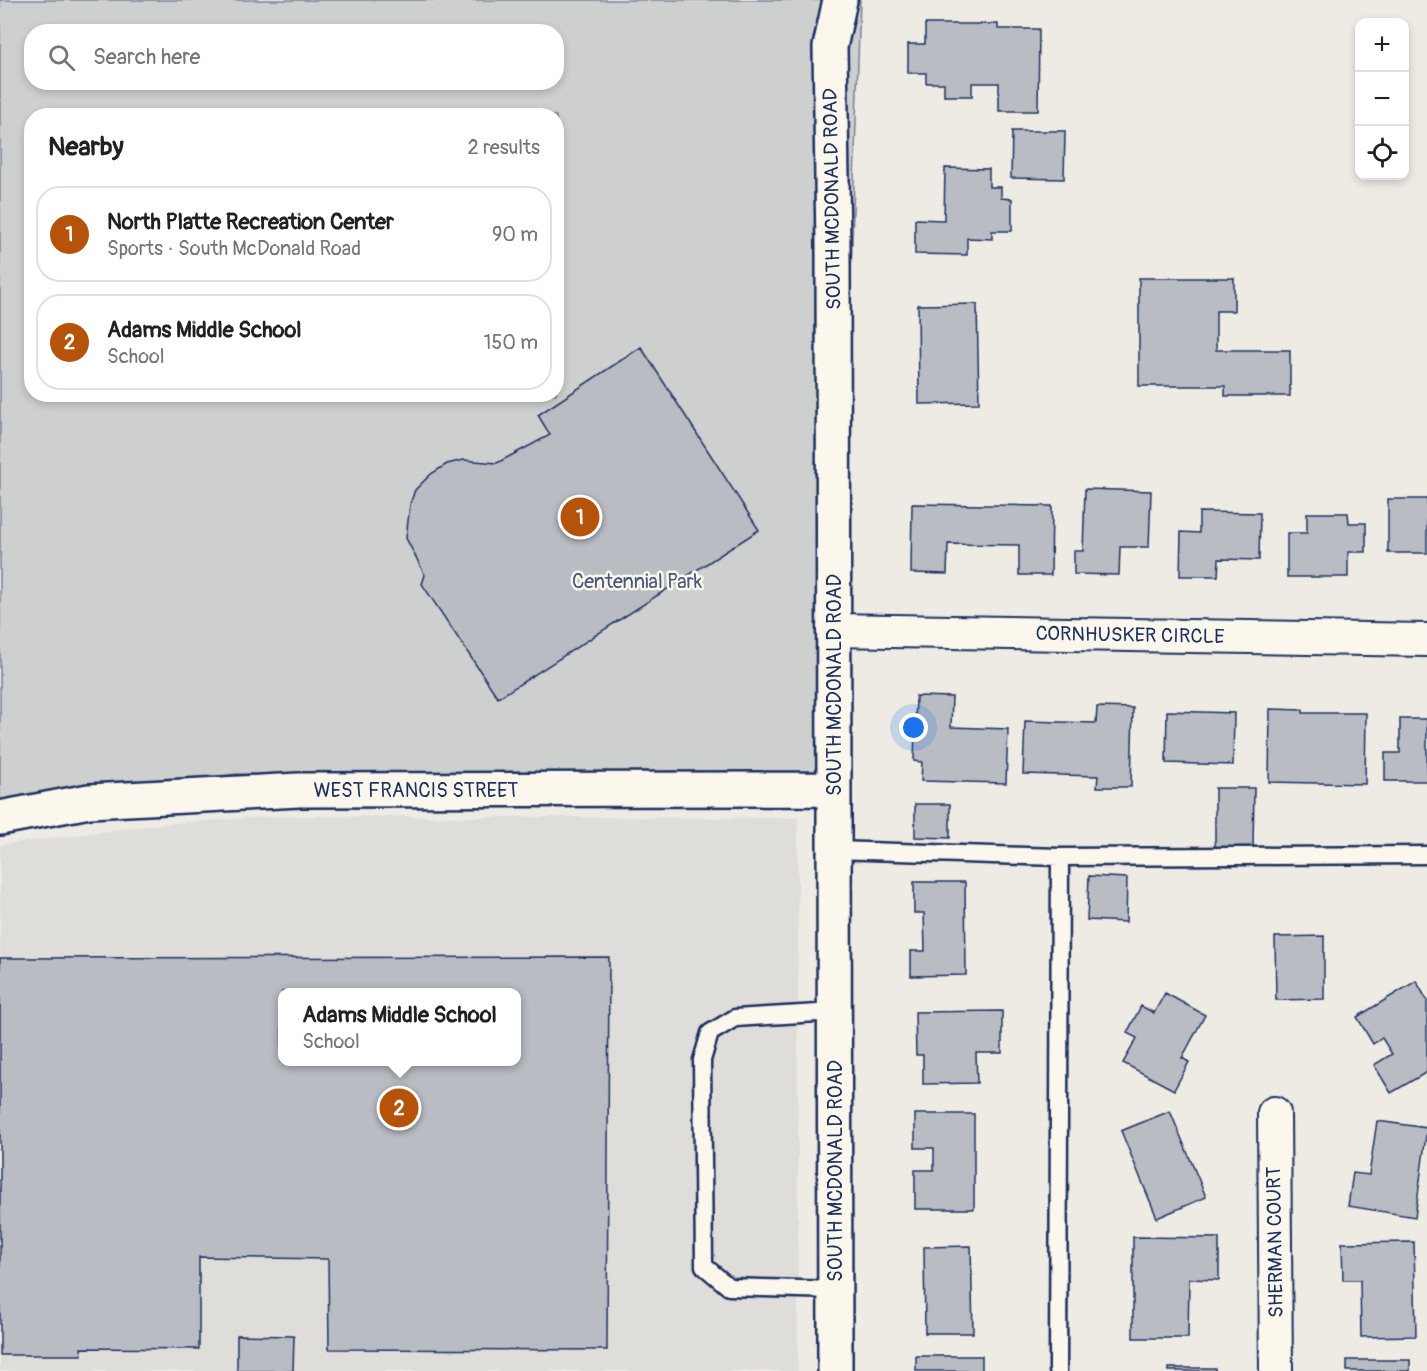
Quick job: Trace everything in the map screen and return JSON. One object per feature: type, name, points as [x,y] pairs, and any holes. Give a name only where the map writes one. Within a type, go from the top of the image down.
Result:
[{"type":"street","name":"SOUTH MCDONALD ROAD","points":[[835,1371],[830,46],[840,0]]},
{"type":"street","name":"CORNHUSKER CIRCLE","points":[[833,630],[1427,640]]},
{"type":"street","name":"WEST FRANCIS STREET","points":[[0,818],[89,801],[299,790],[834,789]]},
{"type":"street","name":"SHERMAN COURT","points":[[1274,1113],[1276,1371]]},
{"type":"lane","points":[[834,850],[1060,857],[1427,855]]},
{"type":"lane","points":[[1058,1371],[1060,857]]},
{"type":"lane","points":[[835,1012],[735,1018],[710,1033],[702,1060],[704,1266],[729,1287],[835,1290]]},
{"type":"shaded area","points":[[279,816],[798,818],[798,1371],[0,1371],[0,845],[161,824]]},
{"type":"green space","name":"Centennial Park","points":[[0,0],[860,0],[834,789],[235,774],[0,815]]},
{"type":"building","points":[[925,24],[998,24],[998,29],[1039,29],[1038,111],[999,111],[999,83],[972,83],[972,96],[944,96],[944,83],[926,83],[926,73],[908,73],[908,44],[925,44]]},
{"type":"building","points":[[1012,131],[1065,131],[1064,179],[1011,178]]},
{"type":"building","points":[[945,168],[989,169],[989,187],[1001,187],[1001,198],[1012,199],[1012,231],[992,231],[992,239],[967,238],[967,255],[915,254],[915,219],[944,220]]},
{"type":"building","points":[[1139,278],[1234,278],[1234,311],[1216,311],[1216,350],[1290,350],[1290,396],[1225,396],[1225,386],[1139,386]]},
{"type":"building","points":[[977,304],[979,403],[919,404],[918,305]]},
{"type":"building","points":[[641,347],[759,530],[498,698],[422,584],[425,575],[406,538],[410,504],[415,490],[431,474],[447,464],[464,460],[497,463],[550,435],[538,415],[558,402],[564,402],[564,398]]},
{"type":"building","points":[[1085,489],[1151,491],[1149,547],[1120,547],[1119,575],[1074,574],[1074,551],[1083,551]]},
{"type":"building","points":[[1388,499],[1427,499],[1427,553],[1388,553]]},
{"type":"building","points":[[912,504],[1052,506],[1051,575],[1019,575],[1019,545],[948,544],[947,574],[911,573]]},
{"type":"building","points":[[1199,512],[1260,513],[1259,560],[1219,559],[1218,576],[1180,576],[1181,532],[1199,533]]},
{"type":"building","points":[[1307,513],[1348,513],[1349,523],[1366,523],[1366,552],[1348,552],[1348,577],[1287,577],[1287,533],[1307,533]]},
{"type":"building","points":[[916,696],[952,697],[951,727],[1008,729],[1006,783],[921,781],[922,762],[914,761]]},
{"type":"building","points":[[1097,707],[1133,708],[1131,787],[1097,787],[1098,776],[1023,774],[1025,721],[1096,723]]},
{"type":"building","points":[[1270,709],[1303,710],[1303,713],[1366,713],[1365,784],[1269,782]]},
{"type":"building","points":[[1167,711],[1234,713],[1233,765],[1166,763]]},
{"type":"building","points":[[1400,719],[1427,719],[1427,781],[1385,781],[1385,753],[1400,753]]},
{"type":"building","points":[[1215,788],[1254,788],[1253,847],[1215,847]]},
{"type":"building","points":[[915,804],[950,804],[950,838],[915,837]]},
{"type":"building","points":[[1089,876],[1127,878],[1126,922],[1087,920]]},
{"type":"building","points":[[914,882],[965,882],[966,975],[911,976],[911,951],[925,951],[924,913],[914,913]]},
{"type":"building","points":[[1324,936],[1324,999],[1276,1000],[1275,937]]},
{"type":"building","points":[[609,957],[607,1350],[329,1349],[328,1259],[199,1257],[199,1349],[81,1348],[82,1355],[0,1355],[0,958]]},
{"type":"building","points":[[1416,981],[1427,1000],[1427,1072],[1391,1093],[1374,1065],[1392,1054],[1382,1038],[1373,1044],[1357,1017]]},
{"type":"building","points":[[1165,993],[1205,1015],[1182,1058],[1189,1062],[1174,1090],[1123,1063],[1137,1038],[1127,1033],[1141,1006],[1154,1013]]},
{"type":"building","points":[[1002,1011],[1002,1053],[976,1053],[977,1083],[923,1084],[923,1055],[916,1055],[915,1012]]},
{"type":"building","points":[[1170,1111],[1206,1197],[1157,1218],[1121,1131]]},
{"type":"building","points":[[915,1114],[974,1114],[974,1209],[915,1209],[915,1170],[934,1170],[934,1148],[915,1148]]},
{"type":"building","points":[[1377,1121],[1427,1128],[1415,1217],[1348,1206],[1353,1173],[1369,1175]]},
{"type":"building","points":[[1133,1237],[1219,1238],[1219,1280],[1189,1279],[1188,1338],[1133,1338]]},
{"type":"building","points":[[1414,1242],[1416,1336],[1361,1337],[1360,1280],[1343,1280],[1342,1243]]},
{"type":"building","points":[[971,1246],[973,1333],[925,1333],[924,1247]]},
{"type":"building","points":[[237,1335],[294,1336],[293,1371],[237,1371]]},
{"type":"building","points":[[916,1356],[982,1356],[982,1371],[916,1371]]},
{"type":"building","points":[[1347,1360],[1410,1360],[1410,1371],[1347,1371]]},
{"type":"building","points":[[1169,1368],[1215,1368],[1215,1371],[1169,1371]]},
{"type":"place","name":"North Platte Recreation Center","points":[[580,517]]},
{"type":"place","name":"Adams Middle School","points":[[399,1108]]}]
